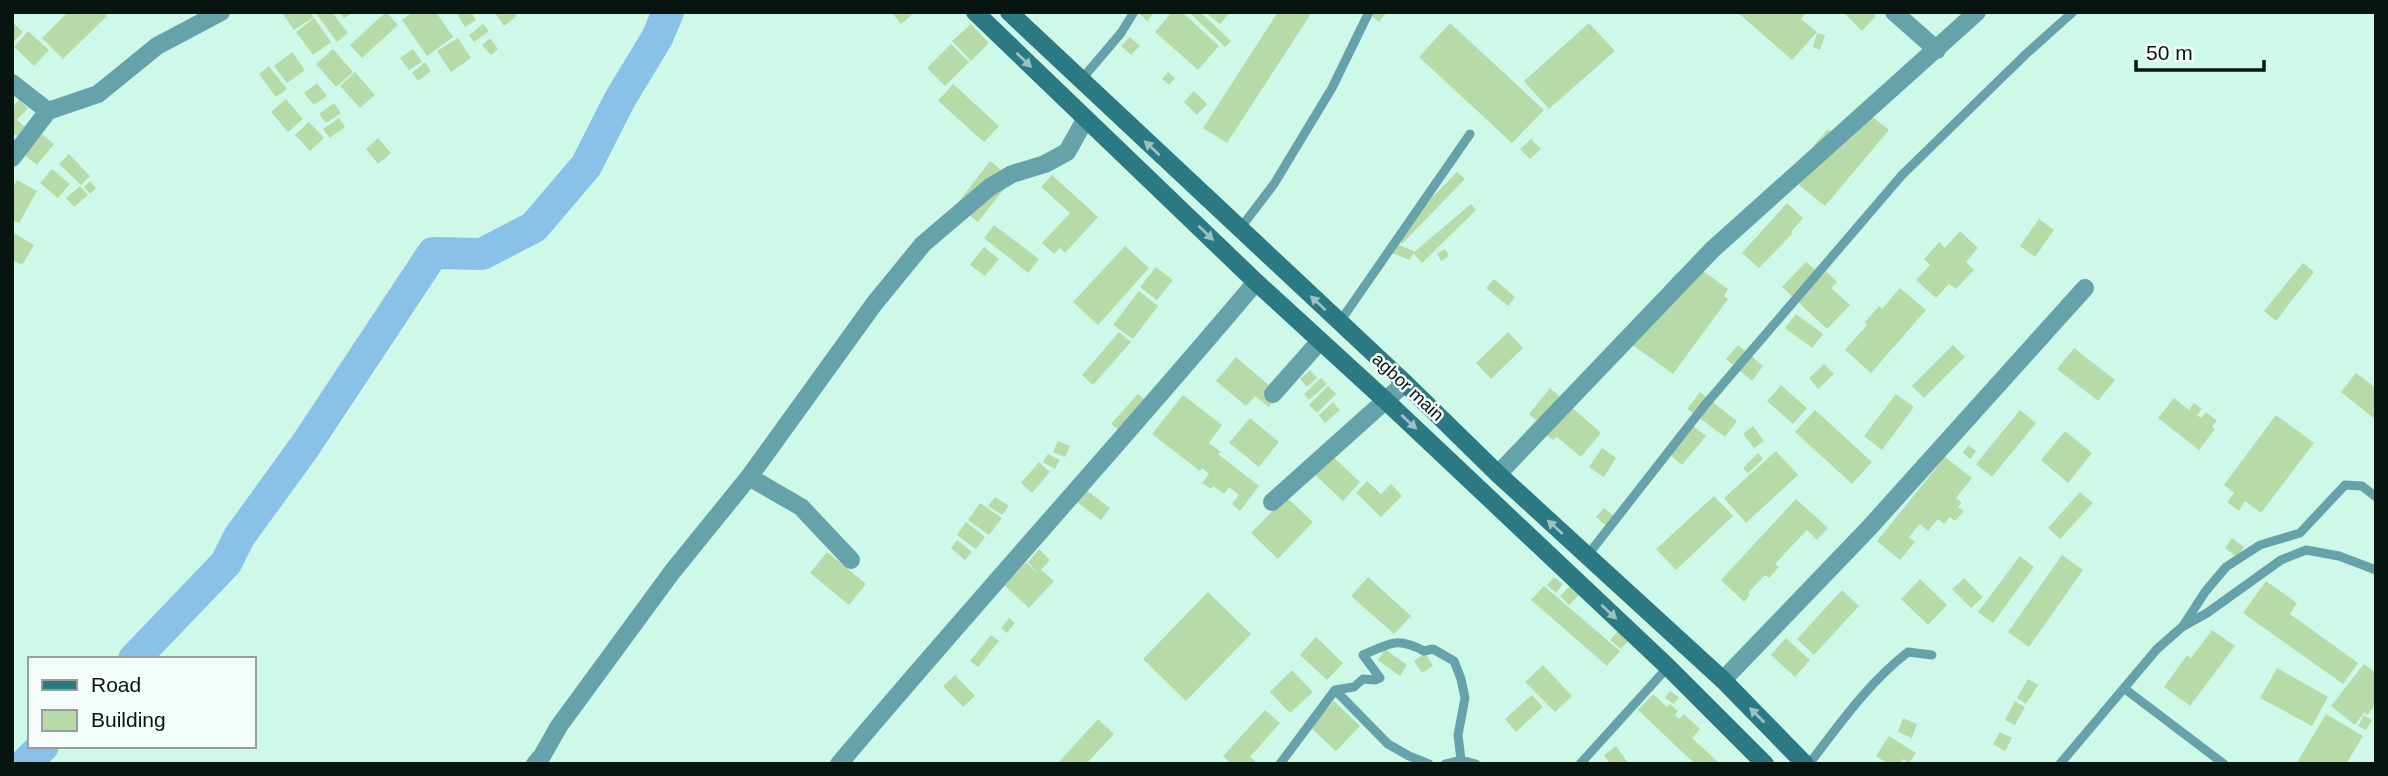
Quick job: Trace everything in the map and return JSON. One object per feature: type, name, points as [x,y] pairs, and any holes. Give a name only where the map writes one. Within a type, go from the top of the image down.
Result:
[{"type":"main road","name":"agbor main","points":[[975,12],[1256,282],[1668,667],[1765,764]]},
{"type":"main road","name":"agbor main","points":[[1018,15],[1081,80],[1239,230],[1405,383],[1498,474],[1723,680],[1807,764]]},
{"type":"street","points":[[12,158],[48,111],[98,94],[157,46],[221,12]]},
{"type":"street","points":[[1894,12],[1937,50]]},
{"type":"street","points":[[1498,474],[1712,250],[1977,12]]},
{"type":"street","points":[[12,83],[48,111]]},
{"type":"street","points":[[535,764],[559,726],[672,572],[749,477],[874,304],[923,244],[990,187],[1013,174],[1045,164],[1067,152],[1085,120]]},
{"type":"street","points":[[839,764],[993,584],[1145,414],[1256,282]]},
{"type":"street","points":[[1723,680],[1869,528],[2085,288]]},
{"type":"street","points":[[1273,394],[1321,341]]},
{"type":"street","points":[[1272,502],[1405,383]]},
{"type":"street","points":[[749,477],[801,507],[851,560]]},
{"type":"lane","points":[[1081,80],[1121,33],[1134,12]]},
{"type":"lane","points":[[1239,230],[1274,184],[1332,88],[1369,12]]},
{"type":"lane","points":[[1587,556],[1705,405],[1902,175],[2073,12]]},
{"type":"lane","points":[[1339,323],[1470,134]]},
{"type":"lane","points":[[2182,627],[2205,592],[2226,567],[2260,545],[2301,533],[2345,485],[2362,486],[2376,496]]},
{"type":"lane","points":[[2301,533],[2306,550]]},
{"type":"lane","points":[[2060,764],[2157,649],[2182,627],[2207,614],[2281,560],[2306,550],[2339,556],[2376,570]]},
{"type":"lane","points":[[1280,764],[1335,690],[1354,687],[1363,679],[1380,678],[1363,655],[1397,641],[1424,651],[1433,649],[1454,661],[1465,698],[1458,735],[1461,760]]},
{"type":"lane","points":[[1807,764],[1888,667],[1908,652],[1932,655]]},
{"type":"lane","points":[[1580,764],[1668,667]]},
{"type":"lane","points":[[2125,689],[2224,764]]},
{"type":"lane","points":[[1335,690],[1388,744],[1429,764]]},
{"type":"lane","points":[[1445,764],[1461,760],[1476,764]]},
{"type":"building","points":[[68,12],[103,12],[107,16],[63,59],[42,38]]},
{"type":"building","points":[[310,12],[314,17],[294,30],[283,14]]},
{"type":"building","points":[[315,12],[332,12],[348,33],[337,42]]},
{"type":"building","points":[[339,12],[354,12],[344,18]]},
{"type":"building","points":[[386,12],[398,25],[362,58],[350,45]]},
{"type":"building","points":[[413,12],[436,12],[453,37],[427,56],[402,20]]},
{"type":"building","points":[[456,12],[471,12],[476,20],[465,27]]},
{"type":"building","points":[[494,12],[514,12],[517,16],[504,26]]},
{"type":"building","points":[[891,12],[915,12],[901,24]]},
{"type":"building","points":[[1138,12],[1155,12],[1147,21]]},
{"type":"building","points":[[1172,12],[1182,12],[1219,46],[1198,70],[1155,32]]},
{"type":"building","points":[[1189,12],[1200,12],[1231,41],[1225,47]]},
{"type":"building","points":[[1205,12],[1230,12],[1220,24]]},
{"type":"building","points":[[1278,12],[1312,12],[1227,143],[1203,128]]},
{"type":"building","points":[[1367,12],[1387,12],[1379,22]]},
{"type":"building","points":[[1737,12],[1807,12],[1801,19],[1817,32],[1792,60]]},
{"type":"building","points":[[1843,12],[1872,12],[1876,16],[1862,31]]},
{"type":"building","points":[[314,18],[331,42],[313,55],[296,32]]},
{"type":"building","points":[[12,22],[23,32],[12,43]]},
{"type":"building","points":[[1450,23],[1544,110],[1512,143],[1419,57]]},
{"type":"building","points":[[1589,23],[1615,51],[1549,109],[1524,81]]},
{"type":"building","points":[[483,24],[489,31],[474,42],[469,35]]},
{"type":"building","points":[[971,24],[989,43],[971,61],[952,41]]},
{"type":"building","points":[[28,31],[49,50],[34,66],[14,47]]},
{"type":"building","points":[[1817,33],[1825,35],[1820,50],[1813,47]]},
{"type":"building","points":[[1130,37],[1140,46],[1131,55],[1121,46]]},
{"type":"building","points":[[458,38],[471,58],[451,72],[437,51]]},
{"type":"building","points":[[490,38],[498,49],[491,55],[482,45]]},
{"type":"building","points":[[951,44],[969,62],[945,86],[927,68]]},
{"type":"building","points":[[333,49],[353,72],[336,87],[316,64]]},
{"type":"building","points":[[413,49],[422,62],[409,70],[400,58]]},
{"type":"building","points":[[292,52],[305,70],[287,83],[274,66]]},
{"type":"building","points":[[425,62],[431,71],[418,81],[412,73]]},
{"type":"building","points":[[269,66],[287,89],[276,97],[259,74]]},
{"type":"building","points":[[355,72],[375,95],[360,108],[340,86]]},
{"type":"building","points":[[1168,72],[1175,78],[1169,85],[1162,79]]},
{"type":"building","points":[[317,83],[327,96],[314,105],[304,93]]},
{"type":"building","points":[[953,84],[999,126],[984,142],[938,101]]},
{"type":"building","points":[[1194,91],[1207,104],[1197,115],[1184,102]]},
{"type":"building","points":[[286,99],[303,119],[288,132],[271,112]]},
{"type":"building","points":[[19,100],[28,108],[17,120],[25,127],[17,136],[12,132],[12,108]]},
{"type":"building","points":[[334,103],[341,113],[326,123],[319,114]]},
{"type":"building","points":[[1864,110],[1889,130],[1825,206],[1799,185],[1824,155],[1813,146],[1828,129],[1840,139]]},
{"type":"building","points":[[339,118],[345,127],[330,138],[323,129]]},
{"type":"building","points":[[309,122],[324,138],[310,151],[295,135]]},
{"type":"building","points":[[42,134],[54,144],[37,165],[24,155]]},
{"type":"building","points":[[378,138],[391,153],[378,164],[366,149]]},
{"type":"building","points":[[1531,139],[1541,149],[1530,159],[1520,149]]},
{"type":"building","points":[[69,154],[90,176],[81,185],[59,164]]},
{"type":"building","points":[[990,161],[1012,179],[978,222],[956,205]]},
{"type":"building","points":[[52,169],[70,184],[58,198],[40,183]]},
{"type":"building","points":[[1457,172],[1465,179],[1402,244],[1394,236]]},
{"type":"building","points":[[1052,175],[1098,217],[1065,253],[1060,248],[1054,254],[1042,243],[1070,213],[1041,187]]},
{"type":"building","points":[[17,180],[37,191],[19,223],[12,220],[12,188]]},
{"type":"building","points":[[90,181],[96,188],[90,194],[84,187]]},
{"type":"building","points":[[80,186],[88,195],[74,207],[66,198]]},
{"type":"building","points":[[1787,203],[1803,218],[1791,232],[1793,233],[1759,268],[1742,253]]},
{"type":"building","points":[[1471,204],[1476,210],[1422,263],[1413,253]]},
{"type":"building","points":[[2039,219],[2054,230],[2035,257],[2020,246]]},
{"type":"building","points":[[994,225],[1039,259],[1028,273],[984,238]]},
{"type":"building","points":[[1960,231],[1978,248],[1966,262],[1974,270],[1956,289],[1949,284],[1936,298],[1916,280],[1930,265],[1924,259],[1939,242],[1945,248]]},
{"type":"building","points":[[12,232],[34,245],[22,265],[12,260]]},
{"type":"building","points":[[1396,244],[1414,251],[1410,260],[1392,253]]},
{"type":"building","points":[[1125,246],[1149,268],[1098,325],[1073,302]]},
{"type":"building","points":[[984,247],[999,259],[985,276],[970,265]]},
{"type":"building","points":[[1445,249],[1449,256],[1441,261],[1437,254]]},
{"type":"building","points":[[1806,262],[1822,276],[1826,271],[1837,282],[1831,288],[1850,305],[1827,329],[1782,287]]},
{"type":"building","points":[[2303,263],[2314,272],[2276,321],[2264,311]]},
{"type":"building","points":[[1696,266],[1728,289],[1724,296],[1728,299],[1673,374],[1627,341],[1676,273],[1686,280]]},
{"type":"building","points":[[1156,267],[1173,280],[1157,300],[1140,287]]},
{"type":"building","points":[[1494,279],[1515,297],[1508,306],[1486,288]]},
{"type":"building","points":[[1900,288],[1926,310],[1871,373],[1845,350],[1867,325],[1865,322],[1879,306],[1882,309]]},
{"type":"building","points":[[1139,291],[1158,306],[1133,339],[1113,325]]},
{"type":"building","points":[[1796,314],[1823,334],[1812,348],[1785,328]]},
{"type":"building","points":[[1119,332],[1131,342],[1093,385],[1082,375]]},
{"type":"building","points":[[1508,332],[1523,348],[1491,379],[1476,363]]},
{"type":"building","points":[[1738,345],[1763,366],[1752,381],[1726,359]]},
{"type":"building","points":[[1953,345],[1965,357],[1924,398],[1912,386]]},
{"type":"building","points":[[2074,348],[2115,380],[2098,401],[2057,369]]},
{"type":"building","points":[[1236,357],[1280,395],[1269,407],[1255,396],[1246,406],[1216,381]]},
{"type":"building","points":[[1824,364],[1834,374],[1818,389],[1809,378]]},
{"type":"building","points":[[1310,370],[1317,378],[1307,387],[1300,379]]},
{"type":"building","points":[[2356,373],[2376,388],[2376,420],[2341,392]]},
{"type":"building","points":[[1321,378],[1327,384],[1309,400],[1304,394]]},
{"type":"building","points":[[1781,385],[1807,408],[1793,424],[1767,401]]},
{"type":"building","points":[[1328,386],[1336,394],[1317,413],[1309,405]]},
{"type":"building","points":[[1550,388],[1601,433],[1581,457],[1557,437],[1553,440],[1540,430],[1543,426],[1529,414]]},
{"type":"building","points":[[1700,392],[1737,421],[1725,437],[1687,409]]},
{"type":"building","points":[[1138,394],[1145,400],[1119,430],[1111,424]]},
{"type":"building","points":[[1896,394],[1914,407],[1882,450],[1864,436]]},
{"type":"building","points":[[1183,395],[1222,425],[1209,443],[1221,452],[1218,454],[1259,486],[1240,511],[1232,504],[1239,495],[1229,487],[1224,494],[1213,486],[1211,489],[1202,483],[1209,474],[1202,468],[1200,471],[1152,434]]},
{"type":"building","points":[[2174,398],[2189,410],[2194,403],[2202,409],[2197,415],[2201,418],[2206,412],[2217,421],[2212,426],[2215,429],[2199,450],[2158,418]]},
{"type":"building","points":[[1333,402],[1340,410],[1325,423],[1319,415]]},
{"type":"building","points":[[1815,410],[1872,462],[1852,484],[1795,432]]},
{"type":"building","points":[[2020,410],[2036,423],[1992,477],[1976,464]]},
{"type":"building","points":[[2276,415],[2314,443],[2261,513],[2245,501],[2239,511],[2227,502],[2234,493],[2224,485]]},
{"type":"building","points":[[1250,418],[1279,442],[1259,467],[1229,443]]},
{"type":"building","points":[[1687,421],[1706,436],[1682,465],[1664,450]]},
{"type":"building","points":[[1753,426],[1764,441],[1754,448],[1743,434]]},
{"type":"building","points":[[2065,431],[2092,453],[2068,483],[2041,460]]},
{"type":"building","points":[[1058,441],[1070,446],[1065,457],[1053,452]]},
{"type":"building","points":[[1968,445],[1976,451],[1970,459],[1963,453]]},
{"type":"building","points":[[1602,448],[1616,458],[1604,477],[1589,467]]},
{"type":"building","points":[[1776,451],[1798,475],[1746,523],[1724,498]]},
{"type":"building","points":[[1329,453],[1360,482],[1343,501],[1312,472]]},
{"type":"building","points":[[1758,453],[1763,459],[1748,473],[1743,468]]},
{"type":"building","points":[[1048,454],[1060,460],[1055,469],[1043,462]]},
{"type":"building","points":[[1945,457],[1972,478],[1956,498],[1962,503],[1958,507],[1964,511],[1955,521],[1950,517],[1944,524],[1938,519],[1928,531],[1920,524],[1909,537],[1915,542],[1900,560],[1877,541]]},
{"type":"building","points":[[1039,462],[1050,472],[1032,493],[1021,483]]},
{"type":"building","points":[[1367,481],[1381,494],[1391,484],[1402,496],[1381,517],[1356,493]]},
{"type":"building","points":[[1086,490],[1110,508],[1101,520],[1077,502]]},
{"type":"building","points":[[2080,492],[2093,503],[2060,539],[2048,528]]},
{"type":"building","points":[[1714,496],[1733,516],[1676,570],[1656,549]]},
{"type":"building","points":[[995,497],[1009,506],[1002,515],[988,506]]},
{"type":"building","points":[[1286,497],[1313,522],[1278,559],[1251,533]]},
{"type":"building","points":[[1796,499],[1828,528],[1817,540],[1807,530],[1775,564],[1779,567],[1769,578],[1765,575],[1748,593],[1750,595],[1744,602],[1721,580]]},
{"type":"building","points":[[980,503],[1002,518],[989,535],[968,520]]},
{"type":"building","points":[[1604,508],[1618,519],[1610,529],[1596,517]]},
{"type":"building","points":[[966,522],[985,537],[976,549],[957,535]]},
{"type":"building","points":[[2232,538],[2244,547],[2237,557],[2225,548]]},
{"type":"building","points":[[957,540],[972,552],[965,560],[951,548]]},
{"type":"building","points":[[1039,549],[1050,560],[1041,570],[1054,581],[1029,608],[1004,585],[1026,562],[1038,574],[1028,562]]},
{"type":"building","points":[[827,552],[866,584],[849,605],[810,573]]},
{"type":"building","points":[[2062,555],[2083,570],[2029,647],[2008,632]]},
{"type":"building","points":[[2020,556],[2034,567],[1993,623],[1978,612]]},
{"type":"building","points":[[1368,577],[1411,616],[1394,634],[1351,596]]},
{"type":"building","points":[[1554,577],[1563,584],[1556,593],[1547,585]]},
{"type":"building","points":[[1964,578],[1983,597],[1971,608],[1952,589]]},
{"type":"building","points":[[1920,579],[1947,605],[1928,625],[1901,599]]},
{"type":"building","points":[[2266,581],[2297,603],[2290,614],[2358,663],[2343,684],[2243,613]]},
{"type":"building","points":[[1573,583],[1582,592],[1569,605],[1560,596]]},
{"type":"building","points":[[1544,586],[1620,651],[1607,666],[1531,600]]},
{"type":"building","points":[[1842,590],[1859,606],[1814,655],[1797,639]]},
{"type":"building","points":[[1208,592],[1251,634],[1186,701],[1143,659]]},
{"type":"building","points":[[1009,618],[1015,623],[1007,633],[1001,628]]},
{"type":"building","points":[[2212,630],[2235,646],[2190,706],[2164,687],[2187,655],[2191,658]]},
{"type":"building","points":[[1618,631],[1629,640],[1621,649],[1610,640]]},
{"type":"building","points":[[991,635],[999,641],[978,667],[970,661]]},
{"type":"building","points":[[1316,637],[1343,663],[1327,680],[1300,655]]},
{"type":"building","points":[[1786,638],[1810,660],[1795,677],[1771,655]]},
{"type":"building","points":[[1385,649],[1407,665],[1400,676],[1378,660]]},
{"type":"building","points":[[1425,653],[1433,666],[1422,673],[1414,661]]},
{"type":"building","points":[[2364,664],[2376,673],[2376,704],[2367,715],[2366,710],[2355,725],[2331,706]]},
{"type":"building","points":[[1543,665],[1572,696],[1555,712],[1525,682]]},
{"type":"building","points":[[2277,668],[2328,697],[2312,726],[2260,698]]},
{"type":"building","points":[[1292,670],[1313,692],[1290,713],[1270,692]]},
{"type":"building","points":[[955,675],[975,696],[963,707],[943,686]]},
{"type":"building","points":[[2028,679],[2038,685],[2026,704],[2017,698]]},
{"type":"building","points":[[1670,691],[1679,697],[1674,704],[1665,698]]},
{"type":"building","points":[[1653,694],[1667,707],[1670,704],[1678,711],[1675,715],[1679,719],[1684,714],[1700,729],[1692,738],[1720,764],[1695,764],[1638,710]]},
{"type":"building","points":[[1532,695],[1543,707],[1516,732],[1505,719]]},
{"type":"building","points":[[1334,701],[1360,726],[1336,751],[1310,727]]},
{"type":"building","points":[[2015,701],[2025,707],[2015,725],[2005,720]]},
{"type":"building","points":[[1265,710],[1280,723],[1250,757],[1255,761],[1252,764],[1231,764],[1223,756]]},
{"type":"building","points":[[2326,714],[2363,736],[2346,764],[2296,764]]},
{"type":"building","points":[[2364,715],[2372,720],[2366,730],[2358,726]]},
{"type":"building","points":[[1903,718],[1917,724],[1912,738],[1898,732]]},
{"type":"building","points":[[1098,719],[1114,734],[1086,764],[1057,764]]},
{"type":"building","points":[[2000,732],[2012,738],[2005,751],[1993,744]]},
{"type":"building","points":[[1889,736],[1916,753],[1909,763],[1903,759],[1900,764],[1888,764],[1876,756]]},
{"type":"building","points":[[1616,746],[1629,764],[1610,764],[1604,755]]},
{"type":"waterway","points":[[136,657],[226,563],[239,537],[305,446],[433,253],[482,254],[534,227],[586,166],[620,99],[657,38],[668,12]]},
{"type":"waterway","points":[[25,764],[41,748]]}]
